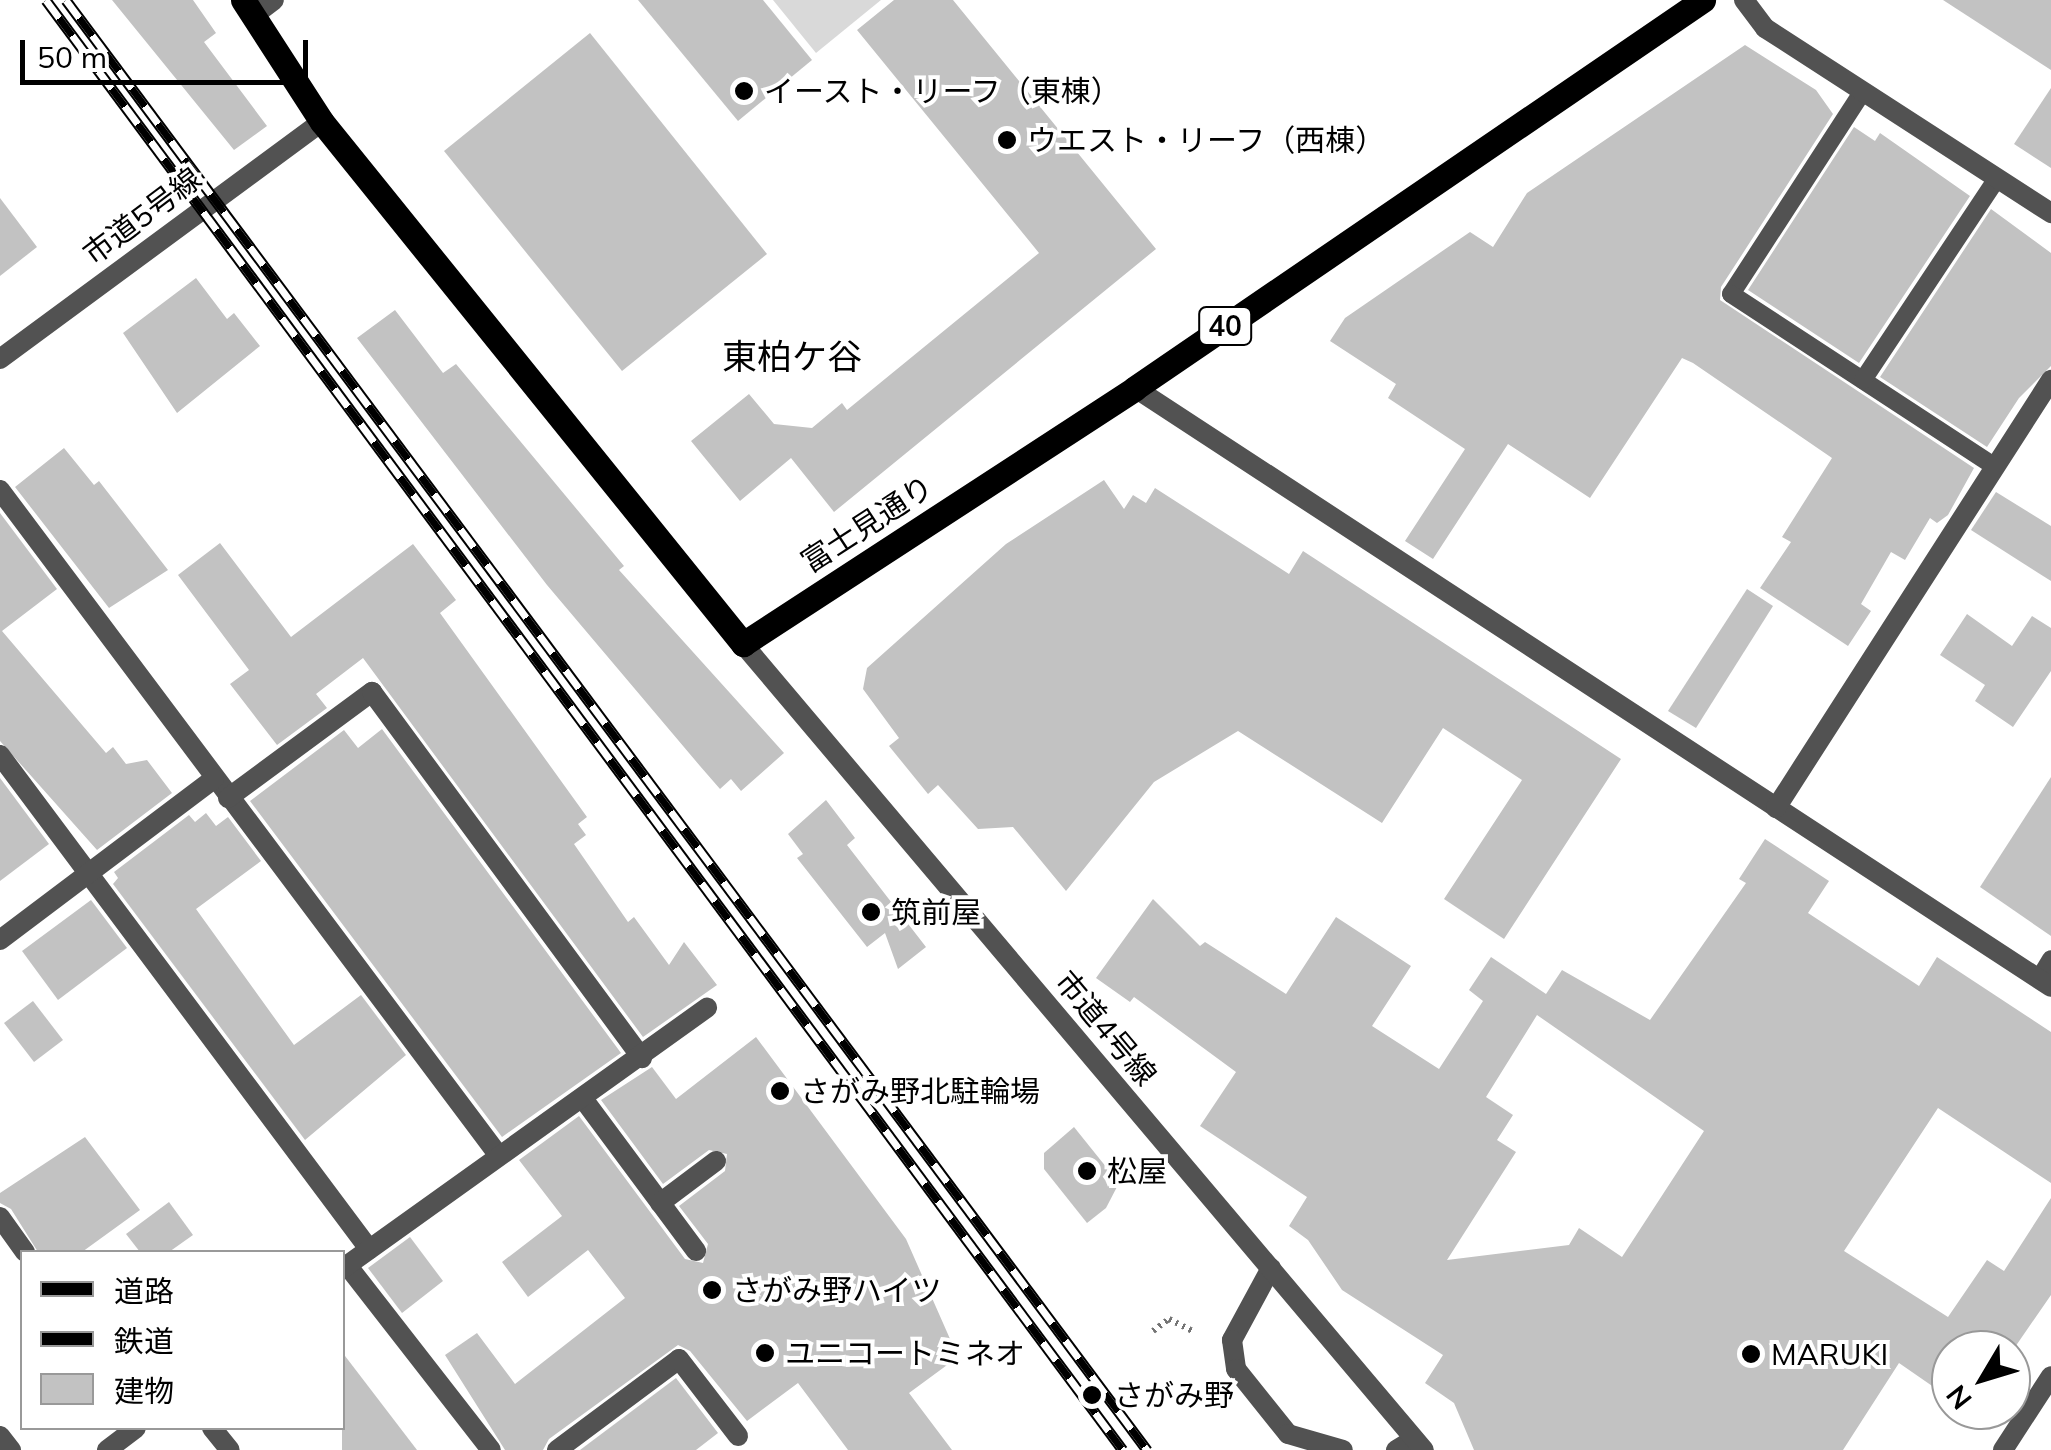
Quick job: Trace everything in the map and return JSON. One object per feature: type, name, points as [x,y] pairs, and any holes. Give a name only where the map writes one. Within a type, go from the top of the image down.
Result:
[{"type":"main road","name":"富士見通り","points":[[743,644],[1135,388],[1702,0]]},
{"type":"main road","points":[[257,5],[322,122],[743,644]]},
{"type":"street","points":[[1744,0],[1765,28],[2051,213]]},
{"type":"street","name":"市道5号線","points":[[0,360],[322,122]]},
{"type":"street","points":[[1776,808],[2051,380]]},
{"type":"street","points":[[1135,388],[2045,983]]},
{"type":"street","points":[[0,490],[499,1156]]},
{"type":"street","name":"市道4号線","points":[[743,644],[1271,1268],[1412,1446]]},
{"type":"street","points":[[228,798],[372,692],[642,1058]]},
{"type":"street","points":[[0,754],[369,1249]]},
{"type":"street","points":[[0,940],[214,778]]},
{"type":"street","points":[[491,1450],[345,1267],[584,1100],[707,1008]]},
{"type":"street","points":[[584,1100],[696,1251]]},
{"type":"street","points":[[660,1204],[716,1161]]},
{"type":"street","points":[[0,1218],[24,1250]]},
{"type":"street","points":[[1271,1268],[1232,1340],[1236,1370],[1288,1434],[1343,1450]]},
{"type":"street","points":[[557,1450],[679,1360],[738,1436]]},
{"type":"street","points":[[2003,1450],[2051,1376]]},
{"type":"street","points":[[106,1450],[133,1430]]},
{"type":"street","points":[[214,1430],[230,1450]]},
{"type":"street","points":[[0,1436],[10,1450]]},
{"type":"lane","points":[[1863,91],[1731,294],[1995,467]]},
{"type":"lane","points":[[1862,380],[1997,178]]},
{"type":"lane","points":[[2045,983],[2051,960]]},
{"type":"path","points":[[1153,1331],[1169,1318],[1194,1332]]},
{"type":"shaded area","points":[[773,0],[881,0],[816,53]]},
{"type":"building","points":[[112,0],[193,0],[216,33],[204,42],[267,126],[234,150]]},
{"type":"building","name":"イースト・リーフ（東棟）","points":[[638,0],[763,0],[812,60],[738,121]]},
{"type":"building","name":"ウエスト・リーフ（西棟）","points":[[894,0],[953,0],[1156,249],[834,512],[791,458],[740,501],[691,441],[749,394],[774,424],[812,428],[842,403],[847,410],[1039,253],[857,30]]},
{"type":"building","points":[[1943,0],[2051,0],[2051,70]]},
{"type":"building","points":[[590,33],[767,254],[622,371],[444,151]]},
{"type":"building","points":[[1745,45],[1816,90],[1833,114],[1721,287],[1720,300],[1974,468],[1948,515],[1937,523],[1930,518],[1905,560],[1891,552],[1861,604],[1871,611],[1848,646],[1760,588],[1791,542],[1782,537],[1832,458],[1693,363],[1682,358],[1590,498],[1508,444],[1433,559],[1405,541],[1465,449],[1388,398],[1396,384],[1330,341],[1345,318],[1470,232],[1493,247],[1527,193]]},
{"type":"building","points":[[2051,88],[2051,168],[2014,144]]},
{"type":"building","points":[[1854,127],[1875,141],[1880,133],[1970,196],[1859,363],[1748,290]]},
{"type":"building","points":[[0,198],[37,247],[0,276]]},
{"type":"building","points":[[1991,209],[2051,253],[2051,366],[2019,398],[1987,447],[1880,377]]},
{"type":"building","points":[[196,278],[227,319],[234,313],[260,346],[177,413],[123,333]]},
{"type":"building","points":[[395,310],[443,373],[456,364],[624,566],[619,570],[784,753],[741,791],[731,779],[720,789],[700,766],[547,585],[357,338]]},
{"type":"building","points":[[64,448],[94,485],[99,481],[168,570],[109,608],[15,487]]},
{"type":"building","points":[[1104,480],[1124,509],[1133,495],[1146,503],[1155,488],[1289,574],[1303,551],[1621,759],[1504,939],[1444,899],[1522,780],[1443,728],[1382,823],[1238,731],[1154,782],[1066,891],[1013,827],[978,829],[938,785],[928,794],[889,746],[899,738],[863,689],[867,668],[1006,544]]},
{"type":"building","points":[[1996,492],[2051,526],[2051,581],[1971,530]]},
{"type":"building","points":[[0,513],[57,589],[2,631],[106,753],[113,747],[126,764],[147,760],[172,793],[97,850],[0,741]]},
{"type":"building","points":[[220,543],[291,637],[413,544],[456,600],[440,613],[587,817],[578,824],[586,835],[574,844],[628,922],[634,917],[669,965],[684,942],[717,985],[643,1037],[363,658],[316,694],[327,708],[277,745],[230,684],[249,670],[178,575]]},
{"type":"building","points":[[1747,589],[1773,606],[1696,728],[1668,711]]},
{"type":"building","points":[[1967,614],[2012,646],[2032,616],[2051,628],[2051,671],[2013,727],[1975,701],[1985,685],[1940,655]]},
{"type":"building","points":[[382,729],[621,1053],[502,1137],[250,801],[344,730],[358,748]]},
{"type":"building","points":[[2051,777],[2051,936],[1980,887]]},
{"type":"building","points":[[0,778],[49,844],[0,881]]},
{"type":"building","points":[[826,800],[855,838],[847,845],[926,947],[898,969],[885,933],[867,947],[797,858],[803,854],[788,834]]},
{"type":"building","points":[[206,813],[216,826],[228,817],[261,861],[196,909],[294,1045],[361,995],[406,1055],[305,1140],[113,884],[118,878],[114,872],[189,815],[195,822]]},
{"type":"building","points":[[1765,839],[1829,881],[1808,913],[1919,986],[1937,957],[2051,1032],[2051,1183],[1938,1108],[1844,1251],[1948,1317],[1987,1260],[2004,1271],[2051,1198],[2051,1295],[2027,1330],[1931,1330],[1931,1385],[1899,1363],[1843,1450],[1474,1450],[1454,1403],[1425,1383],[1443,1355],[1342,1290],[1308,1240],[1289,1226],[1307,1197],[1200,1126],[1236,1072],[1134,997],[1130,1002],[1096,978],[1153,899],[1200,946],[1205,942],[1286,994],[1336,917],[1411,966],[1372,1026],[1439,1069],[1483,1001],[1469,990],[1491,957],[1546,994],[1562,970],[1650,1020],[1746,883],[1739,879]],"holes":[[[1537,1015],[1704,1131],[1622,1257],[1579,1228],[1569,1245],[1447,1260],[1516,1152],[1497,1140],[1513,1115],[1486,1097]]]},
{"type":"building","points":[[91,900],[127,948],[58,1000],[22,951]]},
{"type":"building","points":[[33,1001],[63,1040],[34,1062],[4,1023]]},
{"type":"building","points":[[756,1037],[906,1239],[958,1357],[909,1393],[952,1450],[848,1450],[798,1383],[747,1421],[690,1351],[678,1345],[549,1439],[543,1450],[505,1450],[445,1355],[477,1333],[515,1384],[625,1298],[588,1250],[528,1297],[502,1262],[562,1216],[519,1160],[579,1116],[685,1259],[703,1263],[708,1244],[679,1206],[725,1171],[727,1154],[709,1150],[663,1184],[601,1100],[652,1067],[676,1099]]},
{"type":"building","points":[[1074,1127],[1119,1183],[1106,1208],[1087,1223],[1044,1169],[1044,1153]]},
{"type":"building","points":[[85,1137],[140,1210],[85,1250],[37,1250],[11,1209],[0,1203],[0,1193]]},
{"type":"building","points":[[169,1202],[193,1235],[172,1250],[138,1250],[126,1234]]},
{"type":"building","points":[[410,1237],[443,1281],[402,1313],[368,1268]]},
{"type":"building","points":[[345,1356],[417,1450],[342,1450],[345,1430]]},
{"type":"building","points":[[676,1378],[718,1433],[696,1450],[580,1450]]},
{"type":"railway","points":[[46,0],[1123,1450]]},
{"type":"railway","points":[[66,0],[1147,1450]]},
{"type":"place","name":"イースト・リーフ（東棟）","points":[[744,91]]},
{"type":"place","name":"ウエスト・リーフ（西棟）","points":[[1007,140]]},
{"type":"place","name":"筑前屋","points":[[871,912]]},
{"type":"place","name":"さがみ野北駐輪場","points":[[780,1091]]},
{"type":"place","name":"松屋","points":[[1087,1171]]},
{"type":"place","name":"さがみ野ハイツ","points":[[712,1290]]},
{"type":"place","name":"ユニコートミネオ","points":[[765,1353]]},
{"type":"place","name":"MARUKI","points":[[1751,1354]]},
{"type":"place","name":"さがみ野","points":[[1092,1395]]},
{"type":"district","name":"東柏ケ谷","points":[[792,356]]}]
